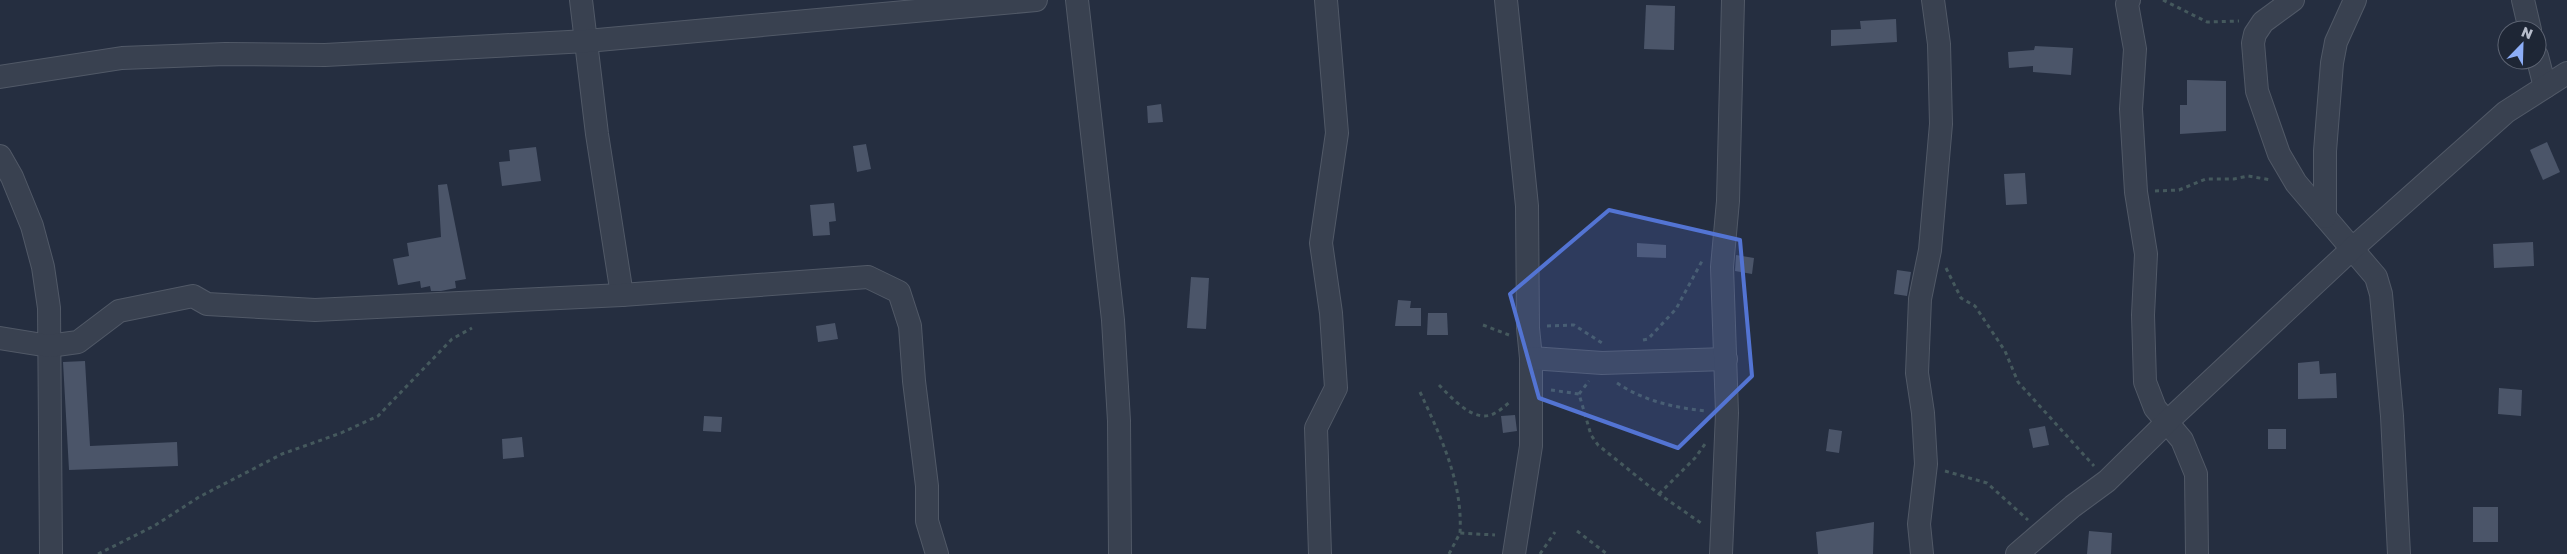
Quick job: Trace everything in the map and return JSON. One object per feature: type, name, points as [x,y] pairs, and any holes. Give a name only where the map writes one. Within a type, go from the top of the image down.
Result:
[{"type":"street","points":[[581,0],[597,134],[622,295]]},
{"type":"street","points":[[0,77],[122,58],[225,54],[325,55],[587,41],[1036,0]]},
{"type":"street","points":[[1077,0],[1113,320],[1119,421],[1120,554]]},
{"type":"street","points":[[1320,554],[1316,428],[1336,388],[1331,313],[1321,243],[1337,133],[1326,0]]},
{"type":"street","points":[[1506,0],[1527,206],[1519,332],[1531,358],[1530,446],[1514,554]]},
{"type":"street","points":[[1721,554],[1728,413],[1722,267],[1729,171],[1733,0]]},
{"type":"street","points":[[1922,554],[1919,524],[1926,464],[1923,413],[1917,373],[1920,299],[1930,250],[1941,124],[1939,44],[1933,0]]},
{"type":"street","points":[[2129,0],[2127,4],[2135,49],[2131,109],[2136,192],[2146,254],[2143,315],[2145,382],[2155,408],[2182,440],[2196,474],[2196,554]]},
{"type":"street","points":[[2293,0],[2263,22],[2255,34],[2253,43],[2257,91],[2279,154],[2296,183],[2376,276],[2382,294],[2392,416],[2399,554]]},
{"type":"street","points":[[2325,218],[2325,151],[2332,63],[2336,42],[2355,0]]},
{"type":"street","points":[[2523,0],[2528,20]]},
{"type":"street","points":[[2541,70],[2545,87]]},
{"type":"street","points":[[2017,554],[2073,506],[2107,481],[2167,422],[2353,248],[2506,112],[2567,73]]},
{"type":"street","points":[[0,156],[12,177],[32,226],[43,267],[49,308],[51,554]]},
{"type":"street","points":[[0,338],[49,346],[78,342],[119,311],[193,296],[207,304],[315,310],[622,295],[868,277],[899,292],[910,326],[914,381],[928,486],[927,521],[936,554]]},
{"type":"street","points":[[1531,358],[1602,363],[1726,359]]},
{"type":"path","points":[[2163,0],[2208,22],[2263,22]]},
{"type":"path","points":[[2136,192],[2179,190],[2206,179],[2234,179],[2248,176],[2296,183]]},
{"type":"path","points":[[1930,250],[1940,255],[1961,298],[1975,306],[2005,351],[2018,382],[2107,481]]},
{"type":"path","points":[[1640,341],[1648,339],[1676,309],[1703,257]]},
{"type":"path","points":[[1483,325],[1519,332],[1574,325],[1607,346],[1602,363],[1578,394]]},
{"type":"path","points":[[98,554],[154,526],[199,497],[282,454],[342,433],[378,416],[452,339],[472,328]]},
{"type":"path","points":[[1510,344],[1519,332]]},
{"type":"path","points":[[1602,363],[1611,380],[1635,395],[1680,409],[1728,413]]},
{"type":"path","points":[[1438,386],[1466,410],[1488,416],[1495,413],[1531,385],[1561,393],[1578,394]]},
{"type":"path","points":[[1420,392],[1446,448],[1461,510],[1460,534],[1449,554]]},
{"type":"path","points":[[1578,394],[1591,435],[1598,445],[1659,494],[1702,522]]},
{"type":"path","points":[[1659,494],[1695,458],[1706,443]]},
{"type":"path","points":[[1926,464],[1987,483],[2042,533]]},
{"type":"path","points":[[1577,531],[1607,554]]},
{"type":"path","points":[[1540,554],[1555,532]]},
{"type":"path","points":[[1460,534],[1495,535]]},
{"type":"highlighted area","points":[[1609,210],[1740,240],[1752,376],[1678,448],[1539,398],[1510,294]]},
{"type":"building","points":[[1646,5],[1675,6],[1674,50],[1644,49]]},
{"type":"building","points":[[1896,19],[1897,42],[1831,46],[1831,30],[1861,29],[1860,21]]},
{"type":"building","points":[[2035,46],[2073,48],[2071,75],[2033,72],[2033,66],[2009,68],[2008,52],[2034,50]]},
{"type":"building","points":[[2187,80],[2226,81],[2226,131],[2180,134],[2180,105],[2187,105]]},
{"type":"building","points":[[1161,104],[1163,122],[1148,123],[1147,106]]},
{"type":"building","points":[[2547,142],[2560,172],[2543,180],[2530,150]]},
{"type":"building","points":[[866,144],[871,169],[857,172],[853,146]]},
{"type":"building","points":[[536,147],[541,181],[502,186],[499,162],[510,161],[509,150]]},
{"type":"building","points":[[2025,173],[2027,204],[2006,205],[2004,174]]},
{"type":"building","points":[[447,184],[466,279],[455,281],[456,288],[441,291],[431,291],[430,286],[421,288],[420,281],[398,285],[393,259],[409,256],[407,243],[441,237],[438,185]]},
{"type":"building","points":[[834,203],[836,221],[829,222],[830,235],[813,236],[810,205]]},
{"type":"building","points":[[2533,242],[2534,266],[2494,268],[2493,244]]},
{"type":"building","points":[[1637,243],[1666,245],[1666,258],[1637,257]]},
{"type":"building","points":[[1736,255],[1754,258],[1752,274],[1735,271]]},
{"type":"building","points":[[1897,270],[1911,272],[1907,296],[1894,294]]},
{"type":"building","points":[[1191,277],[1209,278],[1206,329],[1187,328]]},
{"type":"building","points":[[1398,300],[1411,301],[1410,308],[1421,308],[1421,326],[1395,326]]},
{"type":"building","points":[[1428,313],[1447,313],[1448,335],[1427,335]]},
{"type":"building","points":[[835,323],[838,339],[818,342],[816,326]]},
{"type":"building","points":[[85,361],[90,446],[177,442],[178,466],[69,470],[63,362]]},
{"type":"building","points":[[2319,361],[2320,374],[2336,373],[2337,398],[2298,399],[2298,363]]},
{"type":"building","points":[[2499,388],[2522,390],[2521,416],[2498,414]]},
{"type":"building","points":[[1515,415],[1517,431],[1503,433],[1501,416]]},
{"type":"building","points":[[704,416],[722,417],[721,432],[703,431]]},
{"type":"building","points":[[2045,426],[2049,445],[2033,448],[2029,429]]},
{"type":"building","points":[[1829,429],[1842,431],[1839,453],[1826,451]]},
{"type":"building","points":[[2268,429],[2286,429],[2286,449],[2268,449]]},
{"type":"building","points":[[522,437],[524,457],[503,459],[502,439]]},
{"type":"building","points":[[2473,507],[2498,507],[2498,542],[2473,542]]},
{"type":"building","points":[[1874,522],[1873,554],[1818,554],[1816,532]]},
{"type":"building","points":[[2089,531],[2112,533],[2111,554],[2087,554]]}]
